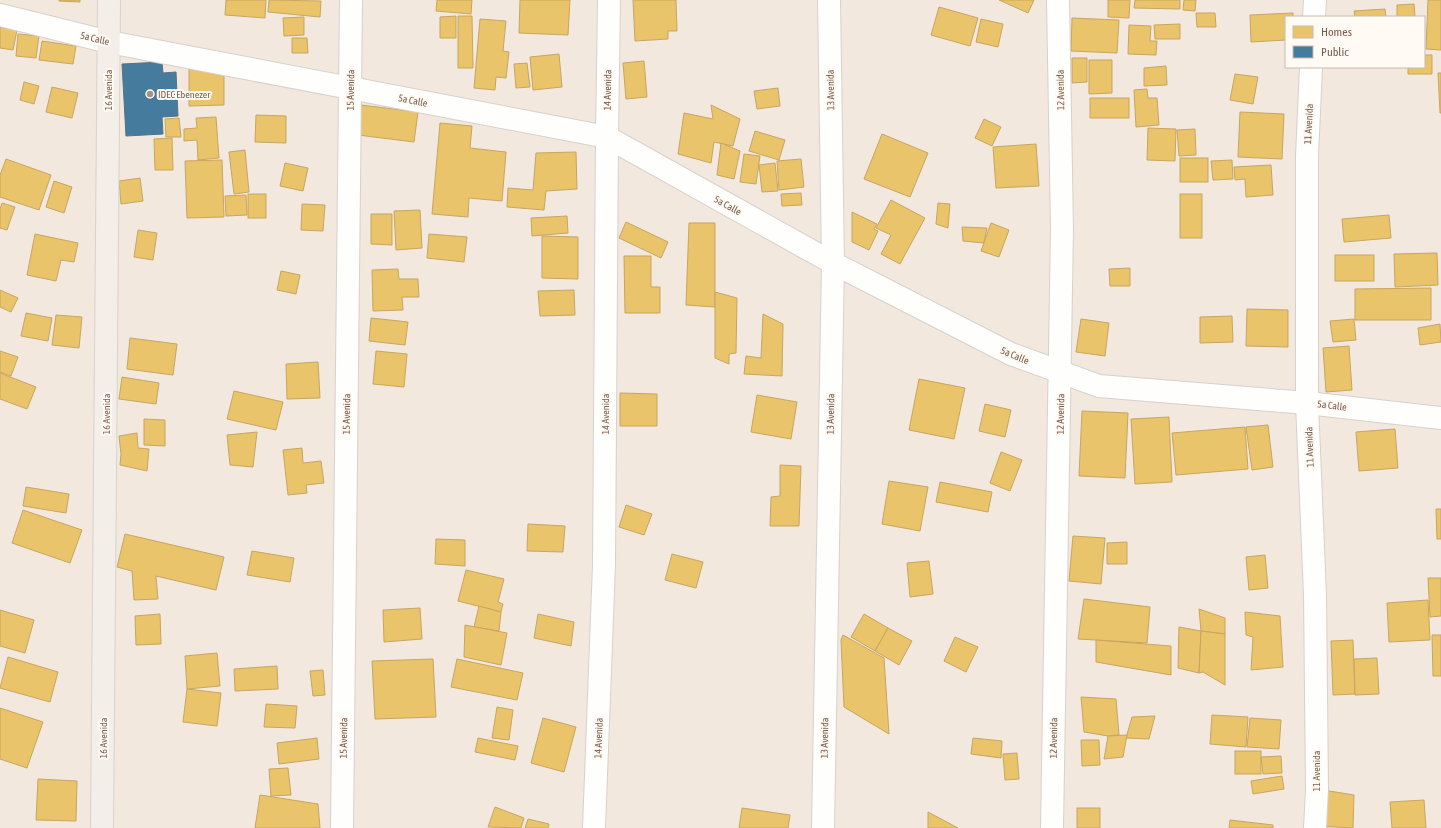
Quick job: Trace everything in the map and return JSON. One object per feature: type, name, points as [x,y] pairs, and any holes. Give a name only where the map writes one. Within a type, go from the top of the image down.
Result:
[{"type":"main road","name":"16 Avenida","points":[[102,828],[109,0]]},
{"type":"street","name":"15 Avenida","points":[[342,828],[351,0]]},
{"type":"street","name":"14 Avenida","points":[[594,828],[604,565],[609,0]]},
{"type":"street","name":"13 Avenida","points":[[823,828],[833,263],[829,0]]},
{"type":"street","name":"12 Avenida","points":[[1052,828],[1061,373],[1062,229],[1058,0]]},
{"type":"street","points":[[1314,16],[1315,0]]},
{"type":"street","name":"5a Calle","points":[[0,15],[109,42],[607,137],[833,263],[1011,354],[1099,386],[1307,403],[1441,418]]},
{"type":"street","name":"11 Avenida","points":[[1312,68],[1307,156],[1307,403],[1315,595],[1315,828]]},
{"type":"shaded area","points":[[0,0],[1441,0],[1441,828],[0,828]]},
{"type":"building: Homes","points":[[80,0],[80,2],[59,1]]},
{"type":"building: Homes","points":[[226,0],[266,0],[265,18],[225,15]]},
{"type":"building: Homes","points":[[269,0],[321,1],[320,17],[268,12]]},
{"type":"building: Homes","points":[[437,0],[472,0],[471,14],[436,11]]},
{"type":"building: Homes","points":[[520,0],[570,0],[568,35],[519,33]]},
{"type":"building: Homes","points":[[633,0],[676,0],[677,31],[668,31],[668,39],[635,41]]},
{"type":"building: Homes","points":[[999,0],[1034,0],[1028,13]]},
{"type":"building: Homes","points":[[1108,0],[1130,0],[1129,18],[1108,17]]},
{"type":"building: Homes","points":[[1135,0],[1180,0],[1180,9],[1134,8]]},
{"type":"building: Homes","points":[[1184,0],[1196,0],[1195,11],[1183,10]]},
{"type":"building: Homes","points":[[1428,0],[1441,0],[1441,50],[1426,49]]},
{"type":"building: Homes","points":[[1414,4],[1415,16],[1397,16],[1397,5]]},
{"type":"building: Homes","points":[[939,7],[978,18],[970,46],[931,35]]},
{"type":"building: Homes","points":[[1385,9],[1386,16],[1355,16],[1354,11]]},
{"type":"building: Homes","points":[[1196,13],[1215,13],[1216,27],[1197,27]]},
{"type":"building: Homes","points":[[1293,13],[1293,16],[1285,16],[1285,40],[1251,42],[1250,15]]},
{"type":"building: Homes","points":[[456,16],[456,38],[440,38],[440,17]]},
{"type":"building: Homes","points":[[458,16],[472,16],[473,68],[458,68]]},
{"type":"building: Homes","points":[[304,17],[304,35],[284,36],[283,18]]},
{"type":"building: Homes","points":[[1072,18],[1119,20],[1117,53],[1071,51]]},
{"type":"building: Homes","points":[[480,19],[506,21],[503,51],[509,52],[506,78],[496,77],[495,90],[474,88]]},
{"type":"building: Homes","points":[[981,19],[1003,24],[998,47],[976,42]]},
{"type":"building: Homes","points":[[1180,24],[1180,39],[1155,39],[1154,25]]},
{"type":"building: Homes","points":[[1129,25],[1151,26],[1150,41],[1157,41],[1156,55],[1128,54]]},
{"type":"building: Homes","points":[[0,27],[17,30],[13,50],[0,48]]},
{"type":"building: Homes","points":[[18,34],[39,36],[36,58],[16,56]]},
{"type":"building: Homes","points":[[292,38],[307,38],[308,53],[292,53]]},
{"type":"building: Homes","points":[[42,41],[76,46],[73,64],[39,60]]},
{"type":"building: Homes","points":[[559,54],[562,87],[533,90],[530,57]]},
{"type":"building: Homes","points":[[1425,55],[1432,55],[1432,74],[1408,74],[1408,68],[1425,68]]},
{"type":"building: Homes","points":[[1072,58],[1087,58],[1087,82],[1072,83]]},
{"type":"building: Homes","points":[[1089,60],[1112,60],[1112,93],[1089,94]]},
{"type":"building: Homes","points":[[644,61],[647,97],[626,99],[623,63]]},
{"type":"building: Homes","points":[[527,63],[530,87],[516,88],[514,64]]},
{"type":"building: Homes","points":[[1166,66],[1167,85],[1144,86],[1144,68]]},
{"type":"building: Homes","points":[[189,69],[224,69],[224,105],[189,106]]},
{"type":"building: Homes","points":[[1438,73],[1441,73],[1441,113],[1440,113]]},
{"type":"building: Homes","points":[[1235,74],[1258,77],[1253,104],[1230,100]]},
{"type":"building: Homes","points":[[24,82],[39,86],[34,104],[20,100]]},
{"type":"building: Homes","points":[[52,87],[78,93],[72,118],[46,112]]},
{"type":"building: Homes","points":[[778,88],[780,106],[757,109],[754,91]]},
{"type":"building: Homes","points":[[1147,89],[1148,98],[1157,98],[1159,125],[1136,127],[1134,90]]},
{"type":"building: Homes","points":[[1090,98],[1129,98],[1129,118],[1090,118]]},
{"type":"building: Homes","points":[[361,105],[418,112],[414,142],[358,135]]},
{"type":"building: Homes","points":[[711,105],[740,119],[733,146],[714,142],[711,163],[678,154],[684,113],[713,119]]},
{"type":"building: Homes","points":[[1240,112],[1284,114],[1282,159],[1238,157]]},
{"type":"building: Homes","points":[[256,115],[286,116],[286,143],[255,142]]},
{"type":"building: Homes","points":[[216,117],[219,158],[198,160],[197,140],[184,141],[184,129],[197,128],[196,118]]},
{"type":"building: Homes","points":[[179,118],[181,137],[166,137],[165,119]]},
{"type":"building: Homes","points":[[984,119],[1001,127],[992,146],[975,138]]},
{"type":"building: Homes","points":[[440,123],[472,126],[470,148],[506,152],[502,201],[469,198],[468,217],[432,214]]},
{"type":"building: Homes","points":[[1148,128],[1176,129],[1175,161],[1147,160]]},
{"type":"building: Homes","points":[[1195,129],[1196,155],[1179,156],[1177,130]]},
{"type":"building: Homes","points":[[755,131],[785,140],[779,160],[749,151]]},
{"type":"building: Homes","points":[[882,134],[928,153],[910,197],[864,179]]},
{"type":"building: Homes","points":[[172,138],[173,170],[155,170],[154,139]]},
{"type":"building: Homes","points":[[721,143],[740,151],[734,179],[717,175]]},
{"type":"building: Homes","points":[[1036,144],[1039,186],[996,188],[993,147]]},
{"type":"building: Homes","points":[[245,150],[249,192],[234,194],[229,152]]},
{"type":"building: Homes","points":[[576,152],[577,189],[546,191],[544,210],[507,207],[508,188],[533,190],[536,153]]},
{"type":"building: Homes","points":[[744,154],[760,156],[756,184],[740,182]]},
{"type":"building: Homes","points":[[1180,158],[1208,158],[1208,182],[1180,182]]},
{"type":"building: Homes","points":[[6,159],[51,175],[39,210],[0,197],[0,175]]},
{"type":"building: Homes","points":[[801,159],[804,187],[779,190],[777,161]]},
{"type":"building: Homes","points":[[222,160],[224,217],[187,218],[185,161]]},
{"type":"building: Homes","points":[[1232,160],[1233,179],[1213,180],[1211,161]]},
{"type":"building: Homes","points":[[285,163],[308,168],[303,191],[280,186]]},
{"type":"building: Homes","points":[[775,163],[778,191],[762,192],[759,165]]},
{"type":"building: Homes","points":[[1271,165],[1273,195],[1246,197],[1245,179],[1235,180],[1234,167]]},
{"type":"building: Homes","points":[[140,178],[143,201],[121,204],[119,181]]},
{"type":"building: Homes","points":[[54,181],[72,187],[64,213],[46,207]]},
{"type":"building: Homes","points":[[801,193],[802,205],[782,206],[781,194]]},
{"type":"building: Homes","points":[[248,194],[266,194],[266,218],[248,218]]},
{"type":"building: Homes","points":[[1180,194],[1202,194],[1202,238],[1180,238]]},
{"type":"building: Homes","points":[[246,195],[247,215],[226,216],[225,196]]},
{"type":"building: Homes","points":[[891,200],[925,218],[900,264],[881,254],[891,235],[876,228]]},
{"type":"building: Homes","points":[[2,203],[15,207],[7,230],[0,228],[0,209]]},
{"type":"building: Homes","points":[[938,203],[950,204],[948,228],[936,224]]},
{"type":"building: Homes","points":[[302,204],[325,205],[323,231],[301,230]]},
{"type":"building: Homes","points":[[420,210],[422,248],[396,250],[394,211]]},
{"type":"building: Homes","points":[[852,212],[877,224],[874,229],[878,231],[869,250],[852,242]]},
{"type":"building: Homes","points":[[371,214],[392,214],[392,245],[371,244]]},
{"type":"building: Homes","points":[[1389,215],[1391,238],[1344,242],[1342,219]]},
{"type":"building: Homes","points":[[567,216],[568,233],[532,236],[531,218]]},
{"type":"building: Homes","points":[[626,222],[668,242],[661,258],[619,238]]},
{"type":"building: Homes","points":[[689,223],[715,223],[715,307],[686,305]]},
{"type":"building: Homes","points":[[991,223],[1009,230],[999,257],[981,251]]},
{"type":"building: Homes","points":[[962,227],[987,228],[984,243],[963,241]]},
{"type":"building: Homes","points":[[138,230],[157,233],[153,260],[134,257]]},
{"type":"building: Homes","points":[[35,234],[78,243],[74,262],[61,260],[56,281],[27,275]]},
{"type":"building: Homes","points":[[429,234],[467,237],[464,262],[427,258]]},
{"type":"building: Homes","points":[[542,236],[578,237],[578,279],[542,278]]},
{"type":"building: Homes","points":[[1437,253],[1438,285],[1395,287],[1394,254]]},
{"type":"building: Homes","points":[[1335,255],[1374,255],[1374,281],[1335,281]]},
{"type":"building: Homes","points":[[624,256],[651,256],[651,287],[660,287],[660,313],[625,313]]},
{"type":"building: Homes","points":[[1130,268],[1130,286],[1110,286],[1109,269]]},
{"type":"building: Homes","points":[[398,269],[399,279],[418,279],[419,297],[402,297],[403,310],[373,311],[372,270]]},
{"type":"building: Homes","points":[[281,271],[300,275],[296,294],[277,290]]},
{"type":"building: Homes","points":[[1431,288],[1431,320],[1355,320],[1355,289]]},
{"type":"building: Homes","points":[[0,290],[18,298],[11,312],[0,307]]},
{"type":"building: Homes","points":[[574,290],[575,315],[540,316],[538,291]]},
{"type":"building: Homes","points":[[715,292],[737,298],[736,353],[729,354],[729,364],[715,358]]},
{"type":"building: Homes","points":[[1247,309],[1288,310],[1288,347],[1246,346]]},
{"type":"building: Homes","points":[[26,313],[52,318],[48,341],[21,336]]},
{"type":"building: Homes","points":[[763,314],[783,324],[782,376],[744,374],[746,356],[761,358]]},
{"type":"building: Homes","points":[[56,315],[82,317],[79,348],[52,345]]},
{"type":"building: Homes","points":[[1232,316],[1233,342],[1200,343],[1200,317]]},
{"type":"building: Homes","points":[[371,318],[408,322],[405,345],[369,341]]},
{"type":"building: Homes","points":[[1081,319],[1109,323],[1105,356],[1076,352]]},
{"type":"building: Homes","points":[[1354,319],[1356,340],[1333,342],[1330,321]]},
{"type":"building: Homes","points":[[1440,324],[1441,342],[1420,345],[1418,328]]},
{"type":"building: Homes","points":[[130,338],[177,344],[173,375],[127,369]]},
{"type":"building: Homes","points":[[1349,346],[1352,390],[1326,392],[1323,348]]},
{"type":"building: Homes","points":[[0,351],[18,357],[11,376],[0,372]]},
{"type":"building: Homes","points":[[376,351],[407,354],[404,387],[373,384]]},
{"type":"building: Homes","points":[[318,362],[320,398],[287,399],[286,364]]},
{"type":"building: Homes","points":[[0,373],[36,387],[27,409],[0,399]]},
{"type":"building: Homes","points":[[122,377],[159,383],[156,404],[119,399]]},
{"type":"building: Homes","points":[[919,379],[965,388],[954,439],[909,430]]},
{"type":"building: Homes","points":[[234,391],[283,402],[276,430],[227,419]]},
{"type":"building: Homes","points":[[620,393],[657,394],[657,426],[620,426]]},
{"type":"building: Homes","points":[[757,395],[797,402],[791,439],[751,432]]},
{"type":"building: Homes","points":[[985,404],[1011,410],[1005,437],[979,431]]},
{"type":"building: Homes","points":[[1082,411],[1128,413],[1125,478],[1079,476]]},
{"type":"building: Homes","points":[[1169,417],[1172,482],[1135,484],[1131,419]]},
{"type":"building: Homes","points":[[144,419],[165,420],[165,446],[144,445]]},
{"type":"building: Homes","points":[[1268,425],[1273,467],[1252,470],[1246,427]]},
{"type":"building: Homes","points":[[1245,427],[1248,469],[1176,475],[1172,433]]},
{"type":"building: Homes","points":[[1395,429],[1398,468],[1359,471],[1356,432]]},
{"type":"building: Homes","points":[[257,432],[253,467],[230,465],[227,435]]},
{"type":"building: Homes","points":[[137,433],[138,448],[149,449],[147,471],[120,465],[121,454],[119,436]]},
{"type":"building: Homes","points":[[302,448],[303,463],[321,461],[324,483],[306,485],[307,493],[288,495],[283,450]]},
{"type":"building: Homes","points":[[1001,452],[1022,460],[1010,491],[990,483]]},
{"type":"building: Homes","points":[[780,465],[801,466],[799,526],[770,526],[771,497],[780,496]]},
{"type":"building: Homes","points":[[889,481],[928,487],[920,531],[882,524]]},
{"type":"building: Homes","points":[[940,482],[992,492],[988,512],[936,502]]},
{"type":"building: Homes","points":[[26,487],[69,494],[66,513],[23,506]]},
{"type":"building: Homes","points":[[626,505],[652,514],[644,535],[619,527]]},
{"type":"building: Homes","points":[[1436,509],[1441,509],[1441,539],[1437,539]]},
{"type":"building: Homes","points":[[23,510],[82,530],[70,563],[12,543]]},
{"type":"building: Homes","points":[[528,524],[565,526],[563,552],[527,551]]},
{"type":"building: Homes","points":[[125,534],[224,557],[216,590],[156,576],[158,599],[134,600],[132,571],[117,567]]},
{"type":"building: Homes","points":[[1073,536],[1105,538],[1101,584],[1069,581]]},
{"type":"building: Homes","points":[[436,539],[465,540],[465,566],[435,564]]},
{"type":"building: Homes","points":[[1127,542],[1127,564],[1107,564],[1107,543]]},
{"type":"building: Homes","points":[[252,551],[294,558],[290,582],[247,575]]},
{"type":"building: Homes","points":[[672,554],[703,562],[696,588],[665,580]]},
{"type":"building: Homes","points":[[1265,555],[1268,588],[1249,590],[1246,557]]},
{"type":"building: Homes","points":[[929,561],[933,594],[910,597],[907,563]]},
{"type":"building: Homes","points":[[466,570],[504,579],[498,602],[503,604],[501,612],[458,601]]},
{"type":"building: Homes","points":[[1428,578],[1441,578],[1441,616],[1430,617]]},
{"type":"building: Homes","points":[[1084,599],[1150,607],[1147,643],[1078,639]]},
{"type":"building: Homes","points":[[1428,600],[1430,640],[1389,642],[1387,603]]},
{"type":"building: Homes","points":[[479,606],[501,612],[499,631],[474,627]]},
{"type":"building: Homes","points":[[420,608],[422,639],[384,642],[383,610]]},
{"type":"building: Homes","points":[[1199,609],[1225,618],[1225,634],[1201,631]]},
{"type":"building: Homes","points":[[0,610],[34,620],[25,653],[0,646]]},
{"type":"building: Homes","points":[[1245,612],[1280,616],[1283,667],[1251,670],[1253,637],[1246,635]]},
{"type":"building: Homes","points":[[160,614],[161,644],[136,645],[135,616]]},
{"type":"building: Homes","points":[[538,614],[574,622],[571,646],[534,638]]},
{"type":"building: Homes","points":[[864,614],[888,628],[875,651],[851,637]]},
{"type":"building: Homes","points":[[465,625],[507,633],[501,665],[464,657]]},
{"type":"building: Homes","points":[[1179,627],[1201,631],[1199,673],[1178,668]]},
{"type":"building: Homes","points":[[888,628],[912,641],[899,665],[875,651]]},
{"type":"building: Homes","points":[[1201,631],[1225,634],[1225,685],[1203,672],[1199,673]]},
{"type":"building: Homes","points":[[843,635],[884,658],[889,734],[844,707],[841,640]]},
{"type":"building: Homes","points":[[1432,635],[1441,635],[1441,676],[1433,676]]},
{"type":"building: Homes","points":[[955,637],[978,647],[966,672],[944,661]]},
{"type":"building: Homes","points":[[1096,640],[1171,646],[1171,675],[1096,662]]},
{"type":"building: Homes","points":[[1353,640],[1355,694],[1333,695],[1331,641]]},
{"type":"building: Homes","points":[[217,653],[220,686],[187,689],[185,656]]},
{"type":"building: Homes","points":[[8,657],[58,672],[50,702],[0,688]]},
{"type":"building: Homes","points":[[1377,658],[1379,694],[1355,695],[1354,659]]},
{"type":"building: Homes","points":[[433,659],[436,717],[375,719],[372,661]]},
{"type":"building: Homes","points":[[457,659],[523,673],[517,700],[451,687]]},
{"type":"building: Homes","points":[[277,666],[278,689],[235,691],[234,669]]},
{"type":"building: Homes","points":[[323,670],[325,695],[313,696],[310,671]]},
{"type":"building: Homes","points":[[187,689],[221,693],[217,726],[183,722]]},
{"type":"building: Homes","points":[[1081,697],[1116,699],[1119,735],[1108,736],[1084,732]]},
{"type":"building: Homes","points":[[266,704],[297,706],[295,728],[264,727]]},
{"type":"building: Homes","points":[[497,707],[513,710],[509,740],[492,738]]},
{"type":"building: Homes","points":[[0,708],[43,722],[27,768],[0,759]]},
{"type":"building: Homes","points":[[1212,715],[1248,717],[1246,747],[1210,744]]},
{"type":"building: Homes","points":[[1155,716],[1149,739],[1126,738],[1132,717]]},
{"type":"building: Homes","points":[[543,718],[576,727],[564,772],[531,763]]},
{"type":"building: Homes","points":[[1250,718],[1281,720],[1279,749],[1247,747]]},
{"type":"building: Homes","points":[[1127,735],[1123,757],[1104,759],[1108,736]]},
{"type":"building: Homes","points":[[317,738],[319,759],[279,764],[277,743]]},
{"type":"building: Homes","points":[[478,738],[518,746],[515,760],[475,752]]},
{"type":"building: Homes","points":[[973,738],[1002,741],[1001,758],[971,754]]},
{"type":"building: Homes","points":[[1081,740],[1099,740],[1100,765],[1082,766]]},
{"type":"building: Homes","points":[[1235,751],[1261,751],[1261,774],[1235,774]]},
{"type":"building: Homes","points":[[1017,753],[1019,779],[1005,780],[1003,754]]},
{"type":"building: Homes","points":[[1281,756],[1282,773],[1263,774],[1261,757]]},
{"type":"building: Homes","points":[[288,768],[291,795],[271,796],[269,769]]},
{"type":"building: Homes","points":[[1282,776],[1284,789],[1253,794],[1251,781]]},
{"type":"building: Homes","points":[[38,779],[77,781],[76,821],[36,820]]},
{"type":"building: Homes","points":[[1317,789],[1354,795],[1353,828],[1316,826]]},
{"type":"building: Homes","points":[[260,795],[318,804],[320,828],[255,828]]},
{"type":"building: Homes","points":[[1424,800],[1426,828],[1392,828],[1390,802]]},
{"type":"building: Homes","points":[[495,807],[524,818],[521,828],[488,827]]},
{"type":"building: Homes","points":[[742,808],[790,815],[788,828],[739,828]]},
{"type":"building: Homes","points":[[1077,808],[1100,808],[1100,828],[1077,828]]},
{"type":"building: Homes","points":[[928,812],[958,828],[928,828]]},
{"type":"building: Homes","points":[[528,819],[549,824],[548,828],[525,828]]},
{"type":"building: Homes","points":[[1230,820],[1273,825],[1273,828],[1229,828]]},
{"type":"building: Public","name":"IDEC Ebenezer","points":[[162,62],[163,73],[176,72],[178,116],[162,117],[163,134],[126,136],[122,64]]},
{"type":"place","name":"IDEC Ebenezer","points":[[150,94]]}]
